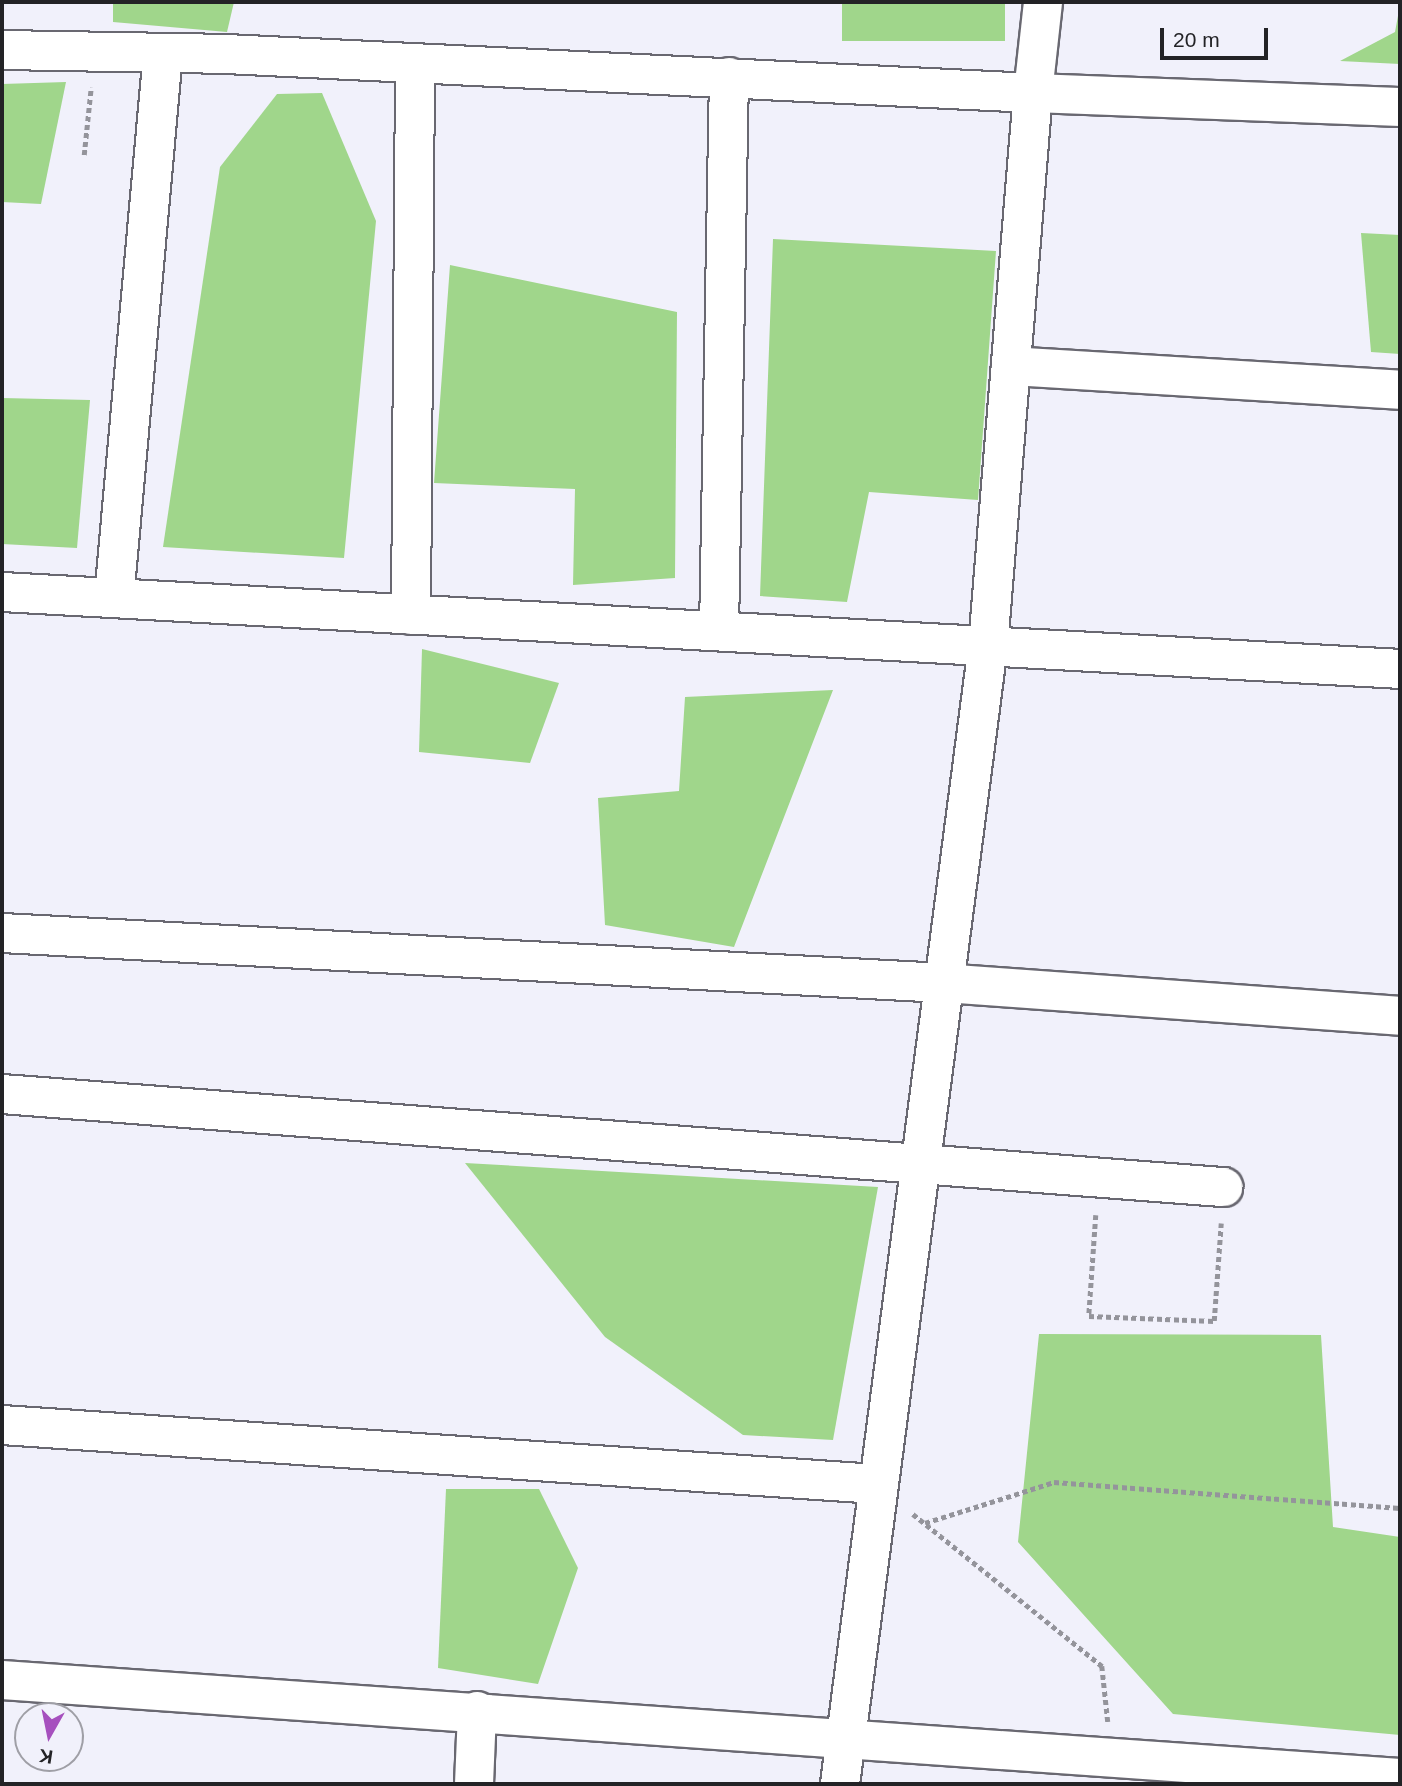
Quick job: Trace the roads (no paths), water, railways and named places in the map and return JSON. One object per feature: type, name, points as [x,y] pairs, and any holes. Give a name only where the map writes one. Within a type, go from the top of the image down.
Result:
[{"type":"street","points":[[840,1784],[843,1738],[943,983],[953,936],[988,646],[1033,93],[1043,2]]},
{"type":"street","points":[[2,50],[415,63],[1033,93],[1400,107]]},
{"type":"street","points":[[114,598],[163,53]]},
{"type":"street","points":[[411,615],[415,63]]},
{"type":"street","points":[[719,631],[729,77]]},
{"type":"street","points":[[1011,366],[1400,390]]},
{"type":"street","points":[[2,592],[1400,669]]},
{"type":"street","points":[[2,933],[943,983],[1400,1016]]},
{"type":"street","points":[[2,1094],[918,1166],[1223,1187]]},
{"type":"street","points":[[2,1425],[876,1485]]},
{"type":"street","points":[[2,1680],[1112,1757],[1216,1774],[1400,1778]]},
{"type":"street","points":[[474,1784],[477,1711]]}]
